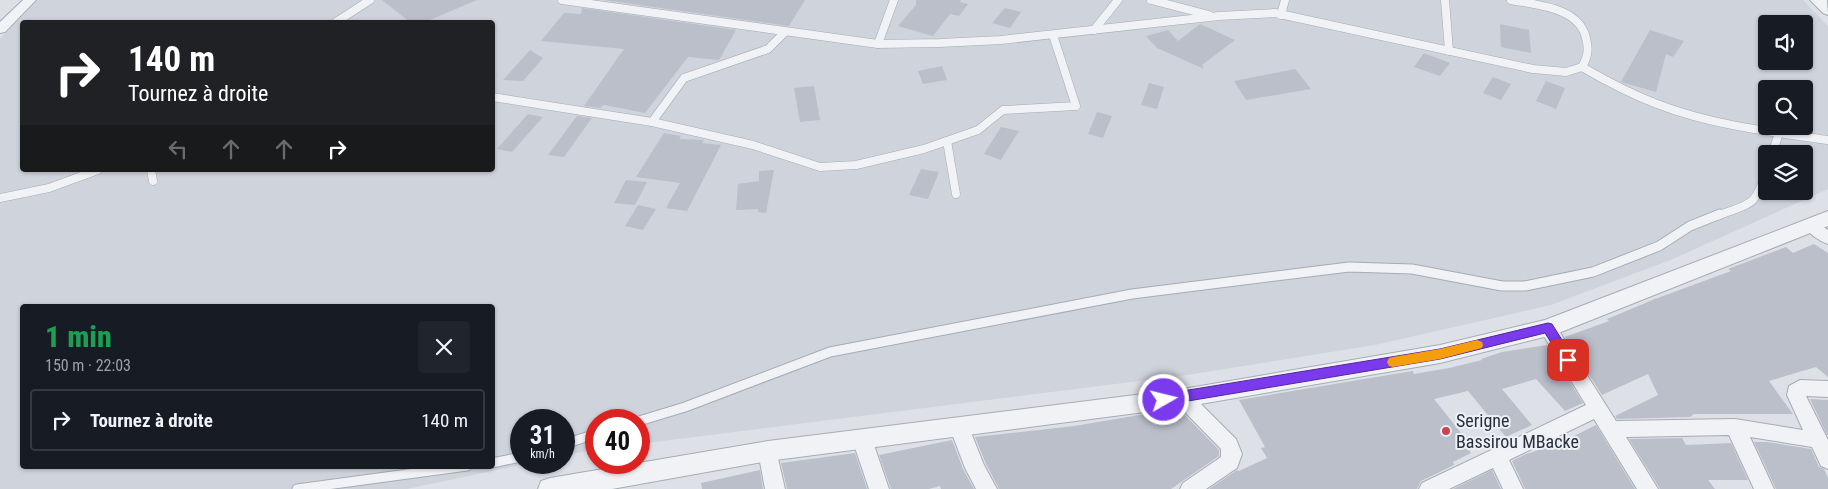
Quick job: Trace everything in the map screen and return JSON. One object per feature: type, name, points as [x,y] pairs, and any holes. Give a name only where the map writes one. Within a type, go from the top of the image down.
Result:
[{"type":"street","points":[[2,24],[30,0]]},
{"type":"street","points":[[1818,0],[1828,10]]},
{"type":"street","points":[[550,489],[768,451],[1183,398],[1440,354],[1548,328],[1822,227]]},
{"type":"street","points":[[1548,328],[1648,489]]},
{"type":"street","points":[[1828,389],[1800,388],[1796,390],[1796,395],[1828,460]]},
{"type":"street","points":[[1183,398],[1229,445],[1232,454],[1230,462],[1190,489]]},
{"type":"street","points":[[1429,489],[1599,408]]},
{"type":"street","points":[[959,426],[975,468],[987,489]]},
{"type":"street","points":[[1611,428],[1735,427],[1817,440]]},
{"type":"street","points":[[1735,427],[1764,489]]},
{"type":"street","points":[[862,439],[879,489]]},
{"type":"street","points":[[768,451],[775,489]]},
{"type":"street","points":[[1497,456],[1513,489]]},
{"type":"lane","points":[[339,20],[370,0]]},
{"type":"lane","points":[[562,0],[878,44],[926,45],[1053,35],[1239,13],[1282,15],[1533,69],[1566,72],[1582,67],[1589,54],[1584,30],[1575,18],[1557,11],[1511,0]]},
{"type":"lane","points":[[878,44],[894,0]]},
{"type":"lane","points":[[1094,30],[1118,0]]},
{"type":"lane","points":[[1152,0],[1214,16]]},
{"type":"lane","points":[[1282,15],[1285,0]]},
{"type":"lane","points":[[1445,0],[1449,51]]},
{"type":"lane","points":[[652,122],[684,78],[768,49],[785,32]]},
{"type":"lane","points":[[495,97],[652,122],[753,145],[820,167],[856,165],[947,141],[978,130],[1003,110],[1076,106],[1053,35]]},
{"type":"lane","points":[[1582,67],[1637,96],[1665,106],[1758,128]]},
{"type":"lane","points":[[1793,135],[1828,140]]},
{"type":"lane","points":[[947,141],[956,194]]},
{"type":"lane","points":[[0,198],[49,188],[93,172]]},
{"type":"lane","points":[[151,172],[153,181]]},
{"type":"lane","points":[[650,418],[685,407],[830,352],[1132,294],[1349,267],[1412,269],[1502,286],[1525,286],[1593,272],[1660,246],[1690,226],[1754,202],[1758,195]]},
{"type":"lane","points":[[495,462],[510,459]]},
{"type":"lane","points":[[296,489],[445,469]]},
{"type":"shaded area","points":[[38,0],[1803,0],[1828,26],[1828,189],[1813,196],[1813,145],[1758,145],[1758,200],[1804,200],[1673,259],[1551,305],[1375,345],[1187,375],[650,443],[650,409],[585,409],[585,452],[575,453],[575,409],[510,409],[510,467],[407,489],[0,489],[0,39]]},
{"type":"building","points":[[382,0],[477,0],[430,20],[407,20]]},
{"type":"building","points":[[603,0],[805,0],[789,26]]},
{"type":"building","points":[[916,0],[961,0],[960,2],[968,4],[959,16],[950,14],[933,36],[898,26],[916,5]]},
{"type":"building","points":[[582,8],[736,30],[719,60],[688,57],[645,113],[604,105],[600,108],[584,106],[624,49],[541,41],[564,13],[581,14]]},
{"type":"building","points":[[1005,8],[1021,12],[1010,28],[992,23]]},
{"type":"building","points":[[1200,24],[1235,40],[1202,65],[1204,69],[1157,48],[1146,36],[1168,30],[1178,41]]},
{"type":"building","points":[[1500,24],[1529,30],[1531,53],[1501,47]]},
{"type":"building","points":[[1650,30],[1684,41],[1673,57],[1666,54],[1656,92],[1621,82]]},
{"type":"building","points":[[530,50],[543,58],[523,81],[503,80]]},
{"type":"building","points":[[1424,53],[1450,63],[1440,76],[1414,67]]},
{"type":"building","points":[[942,66],[947,80],[923,84],[918,71]]},
{"type":"building","points":[[1295,69],[1311,89],[1246,100],[1234,81]]},
{"type":"building","points":[[1493,77],[1511,84],[1501,100],[1483,93]]},
{"type":"building","points":[[1546,81],[1565,88],[1556,109],[1536,101]]},
{"type":"building","points":[[1149,83],[1164,87],[1157,109],[1141,105]]},
{"type":"building","points":[[814,86],[820,120],[800,122],[794,88]]},
{"type":"building","points":[[1097,112],[1112,116],[1103,138],[1088,134]]},
{"type":"building","points":[[528,114],[543,117],[512,152],[497,149]]},
{"type":"building","points":[[577,116],[592,118],[564,157],[548,155]]},
{"type":"building","points":[[1001,127],[1019,131],[1001,160],[984,154]]},
{"type":"building","points":[[664,133],[681,136],[679,139],[704,140],[702,143],[721,145],[687,211],[666,208],[680,183],[636,177]]},
{"type":"building","points":[[921,169],[939,172],[928,199],[909,195]]},
{"type":"building","points":[[774,170],[766,213],[758,212],[758,209],[736,210],[738,184],[759,181],[759,171]]},
{"type":"building","points":[[626,180],[647,182],[635,205],[614,203]]},
{"type":"building","points":[[638,205],[656,209],[643,230],[625,226]]},
{"type":"building","points":[[1814,244],[1828,253],[1828,377],[1816,367],[1769,381],[1793,414],[1694,414],[1690,417],[1617,419],[1615,416],[1658,395],[1648,374],[1602,395],[1565,337],[1609,321],[1607,319],[1731,271],[1728,269],[1786,247],[1793,253]]},
{"type":"building","points":[[1547,345],[1583,403],[1565,411],[1536,379],[1502,389],[1532,425],[1506,437],[1468,391],[1434,399],[1461,433],[1457,435],[1471,453],[1453,462],[1454,465],[1421,481],[1417,489],[1209,489],[1237,470],[1239,471],[1267,458],[1261,448],[1265,447],[1239,400],[1413,371],[1414,374],[1449,368],[1482,360],[1502,352]]},
{"type":"building","points":[[1810,399],[1828,400],[1828,435],[1827,435]]},
{"type":"building","points":[[1181,411],[1219,450],[1219,456],[1171,489],[999,489],[975,437],[1074,426],[1151,413],[1155,425]]},
{"type":"building","points":[[1596,425],[1635,489],[1525,489],[1512,461],[1526,454],[1558,444]]},
{"type":"building","points":[[1682,438],[1686,445],[1731,443],[1748,480],[1708,480],[1715,489],[1660,489],[1629,439]]},
{"type":"building","points":[[952,440],[963,469],[974,489],[941,489],[940,486],[929,489],[891,489],[879,455]]},
{"type":"building","points":[[1754,442],[1767,442],[1811,449],[1819,467],[1824,469],[1828,478],[1828,489],[1776,489]]},
{"type":"building","points":[[855,453],[867,489],[787,489],[781,463]]},
{"type":"building","points":[[760,470],[763,489],[702,489],[701,483]]},
{"type":"building","points":[[1492,470],[1501,489],[1453,489]]},
{"type":"slow traffic","points":[[1393,362],[1477,345]]},
{"type":"place","name":"Serigne Bassirou MBacke","points":[[1446,431]]},
{"type":"route","points":[[1164,400],[1440,354],[1548,328],[1568,360]]}]
